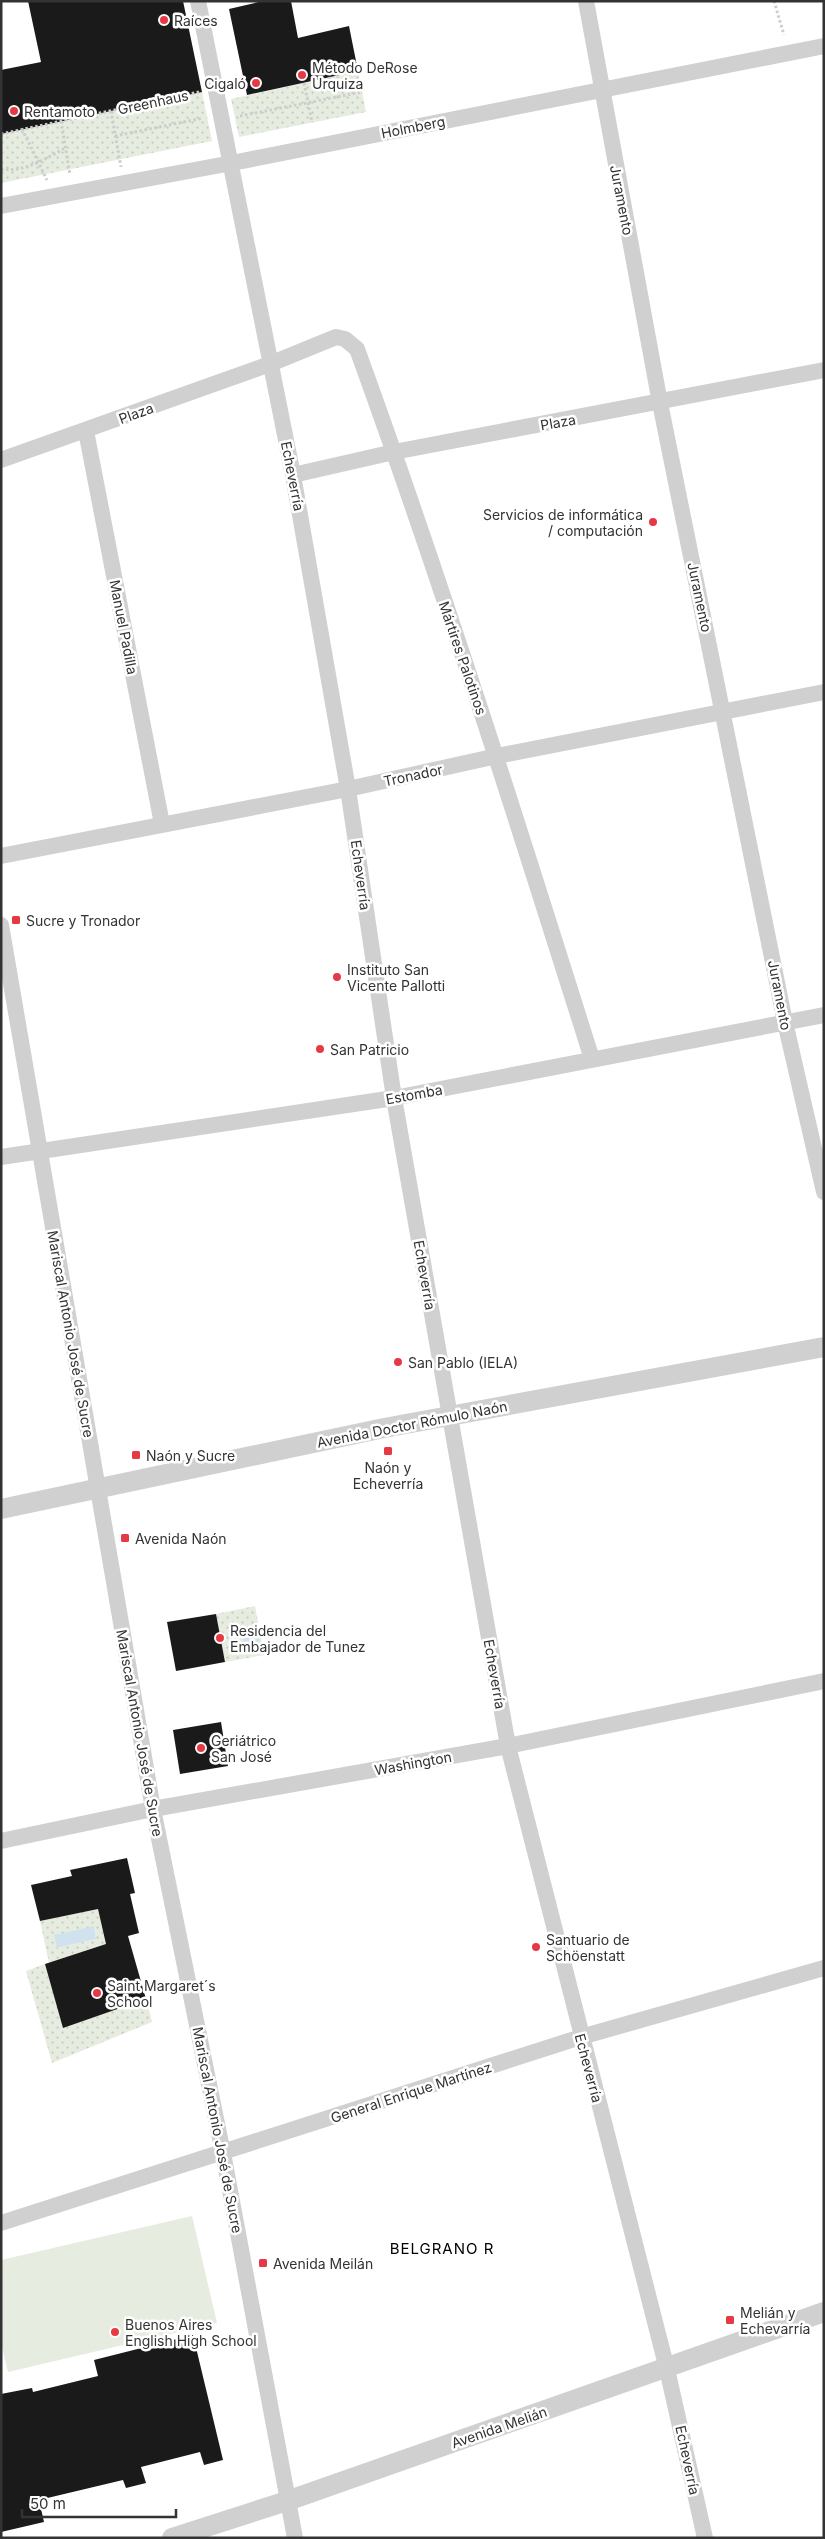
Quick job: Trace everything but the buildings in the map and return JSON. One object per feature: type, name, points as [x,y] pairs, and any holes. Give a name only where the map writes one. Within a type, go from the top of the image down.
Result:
[{"type":"street","name":"Echeverría","points":[[198,1],[232,163],[293,475],[348,789],[394,1098],[508,1746],[667,2368],[705,2538]]},
{"type":"street","name":"Juramento","points":[[586,1],[660,403],[724,712],[785,1022],[824,1192]]},
{"type":"street","name":"Holmberg","points":[[1,206],[232,163],[824,46]]},
{"type":"street","name":"Mártires Palotinos","points":[[270,364],[336,337],[345,339],[356,349],[394,452],[496,756],[592,1059]]},
{"type":"street","name":"Plaza","points":[[1,460],[270,364]]},
{"type":"street","name":"Plaza","points":[[293,475],[394,452],[660,403],[824,370]]},
{"type":"street","name":"Manuel Padilla","points":[[86,431],[162,824]]},
{"type":"street","name":"Tronador","points":[[1,856],[348,789],[496,756],[824,692]]},
{"type":"street","name":"Mariscal Antonio José de Sucre","points":[[1,925],[153,1810],[223,2153],[295,2538]]},
{"type":"street","name":"Estomba","points":[[1,1157],[394,1098],[824,1015]]},
{"type":"street","name":"Avenida Doctor Rómulo Naón","points":[[1,1509],[449,1416],[824,1347]]},
{"type":"street","name":"Washington","points":[[1,1841],[153,1810],[508,1746],[824,1681]]},
{"type":"street","name":"General Enrique Martínez","points":[[1,2223],[581,2036],[824,1968]]},
{"type":"street","name":"Avenida Melián","points":[[172,2538],[287,2501],[824,2312]]},
{"type":"path","points":[[774,1],[789,53]]},
{"type":"path","points":[[350,72],[354,93]]},
{"type":"path","points":[[329,77],[336,97]]},
{"type":"path","points":[[304,83],[312,122]]},
{"type":"path","name":"Greenhaus","points":[[1,134],[216,89]]},
{"type":"path","points":[[223,120],[362,92]]},
{"type":"path","points":[[111,111],[123,184]]},
{"type":"path","name":"Greenhaus","points":[[115,136],[204,118],[204,124],[223,120]]},
{"type":"path","points":[[61,121],[73,193]]},
{"type":"path","points":[[22,129],[55,196]]},
{"type":"path","points":[[1,169],[10,171],[38,163],[65,148]]},
{"type":"shaded area","points":[[358,71],[366,112],[239,137],[231,99]]},
{"type":"shaded area","points":[[202,92],[212,141],[1,183],[1,134]]},
{"type":"shaded area","points":[[255,1606],[264,1655],[225,1662],[216,1614]]},
{"type":"shaded area","points":[[98,1909],[109,1943],[49,1963],[40,1921]],"holes":[[[94,1926],[96,1939],[57,1948]]]},
{"type":"shaded area","name":"Saint Margaret´s School","points":[[45,1964],[146,1999],[152,2022],[52,2063],[26,1971]]},
{"type":"shaded area","points":[[192,2216],[217,2323],[8,2372],[1,2343],[1,2260]]},
{"type":"water","points":[[247,1627],[248,1630],[257,1629],[261,1653],[246,1655],[241,1628]]},
{"type":"water","points":[[94,1926],[96,1939],[57,1948],[54,1935]]},
{"type":"place","name":"Raíces","points":[[164,20]]},
{"type":"place","name":"Método DeRose Urquiza","points":[[302,75]]},
{"type":"place","name":"Cigaló","points":[[256,83]]},
{"type":"place","name":"Rentamoto","points":[[14,111]]},
{"type":"place","name":"Servicios de informática / computación","points":[[653,522]]},
{"type":"place","name":"Sucre y Tronador","points":[[16,920]]},
{"type":"place","name":"Instituto San Vicente Pallotti","points":[[337,977]]},
{"type":"place","name":"San Patricio","points":[[320,1049]]},
{"type":"place","name":"San Pablo (IELA)","points":[[398,1362]]},
{"type":"place","name":"Naón y Echeverría","points":[[388,1451]]},
{"type":"place","name":"Naón y Sucre","points":[[136,1455]]},
{"type":"place","name":"Avenida Naón","points":[[125,1538]]},
{"type":"place","name":"Residencia del Embajador de Tunez","points":[[220,1638]]},
{"type":"place","name":"Geriátrico San José","points":[[201,1748]]},
{"type":"place","name":"Santuario de Schöenstatt","points":[[536,1947]]},
{"type":"place","name":"Saint Margaret´s School","points":[[97,1993]]},
{"type":"place","name":"Avenida Meilán","points":[[263,2263]]},
{"type":"place","name":"Melián y Echevarría","points":[[730,2320]]},
{"type":"place","name":"Buenos Aires English High School","points":[[115,2332]]},
{"type":"district","name":"BELGRANO R","points":[[442,2248]]}]
